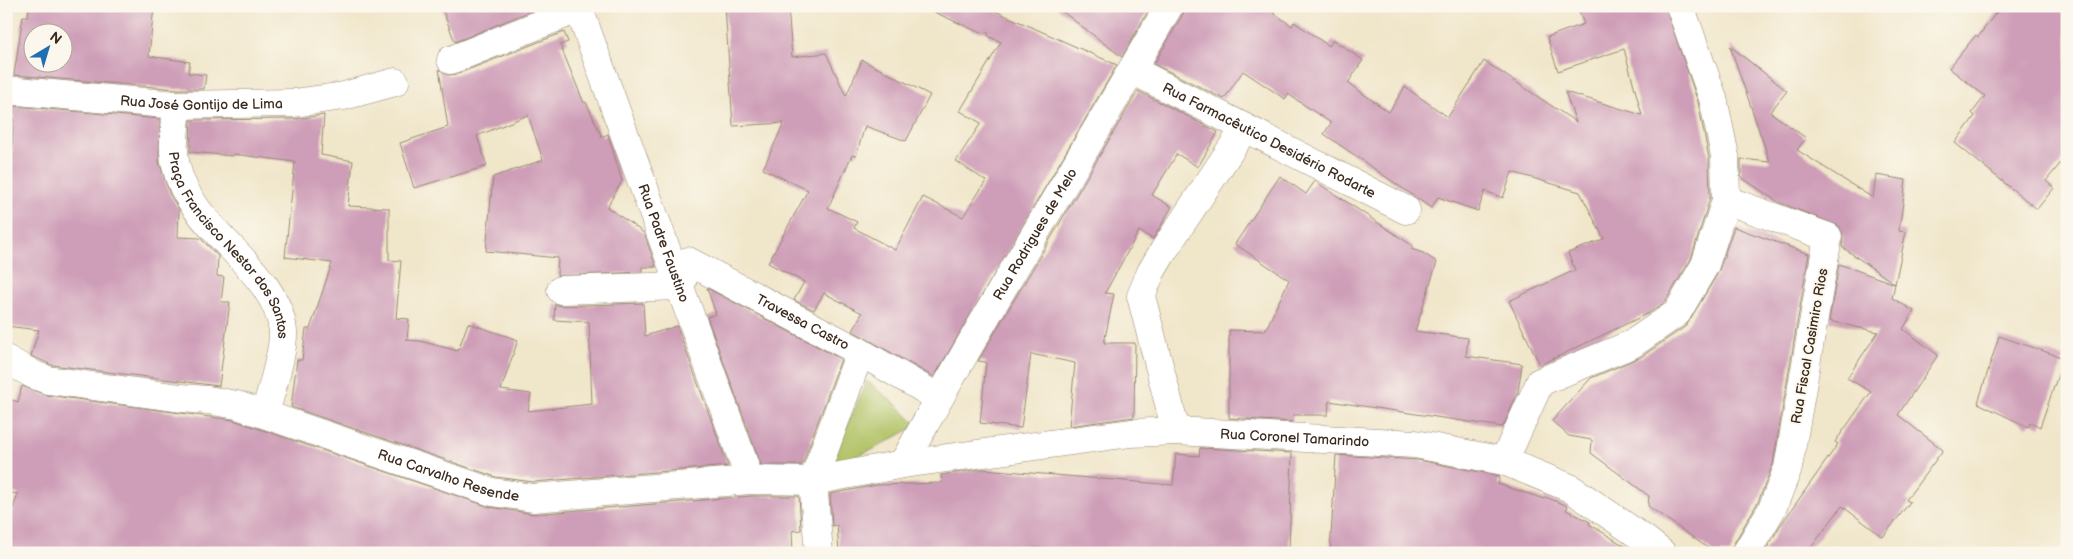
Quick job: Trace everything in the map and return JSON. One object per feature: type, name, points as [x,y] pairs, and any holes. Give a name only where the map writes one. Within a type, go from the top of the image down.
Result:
[{"type":"street","name":"Rua Rodrigues de Melo","points":[[903,464],[939,398],[1169,6]]},
{"type":"street","points":[[1504,462],[1540,382],[1632,344],[1677,313],[1705,265],[1726,200],[1725,156],[1713,98],[1680,6]]},
{"type":"street","points":[[451,60],[578,7]]},
{"type":"street","name":"Rua Padre Faustino","points":[[578,7],[750,480]]},
{"type":"street","name":"Rua Farmacêutico Desidério Rodarte","points":[[1132,70],[1406,210]]},
{"type":"street","name":"Rua José Gontijo de Lima","points":[[6,90],[177,105],[294,102],[344,96],[395,82]]},
{"type":"street","name":"Praça Francisco Nestor dos Santos","points":[[177,105],[174,158],[184,189],[198,211],[270,294],[281,320],[282,344],[266,414]]},
{"type":"street","points":[[1176,431],[1141,296],[1151,272],[1164,250],[1245,128]]},
{"type":"street","name":"Rua Fiscal Casimiro Rios","points":[[1726,200],[1828,237],[1788,468],[1772,509],[1746,553]]},
{"type":"street","name":"Travessa Castro","points":[[681,286],[688,261],[860,352],[939,398]]},
{"type":"street","points":[[561,290],[681,286]]},
{"type":"street","points":[[819,553],[813,481],[860,352]]},
{"type":"street","name":"Rua Carvalho Resende","points":[[6,359],[34,375],[48,380],[237,405],[505,495],[544,498],[750,480],[813,481],[903,464]]},
{"type":"street","name":"Rua Coronel Tamarindo","points":[[903,464],[1131,433],[1176,431],[1415,444],[1504,462],[1570,488],[1646,548]]},
{"type":"green space","points":[[867,381],[898,406],[917,425],[874,449],[829,466]]},
{"type":"building","points":[[29,6],[154,6],[149,56],[190,62],[188,73],[206,75],[204,89],[178,89],[14,75],[22,23],[22,72],[72,72],[72,22],[22,22],[23,16],[28,16]]},
{"type":"building","points":[[441,6],[543,6],[455,42]]},
{"type":"building","points":[[725,6],[788,6],[792,57],[826,53],[846,96],[862,60],[930,95],[906,141],[865,126],[856,156],[852,155],[828,208],[857,222],[854,228],[895,250],[923,197],[963,217],[986,181],[956,161],[981,123],[960,111],[1001,42],[988,36],[988,32],[976,31],[921,6],[984,6],[1117,65],[934,377],[853,331],[862,313],[824,293],[814,310],[794,300],[804,282],[768,263],[808,190],[763,169],[784,123],[733,126]]},
{"type":"building","points":[[1055,6],[1151,6],[1122,57]]},
{"type":"building","points":[[1185,6],[1264,6],[1292,26],[1294,22],[1329,46],[1333,40],[1363,60],[1348,83],[1389,112],[1405,87],[1448,117],[1484,61],[1576,122],[1565,92],[1642,115],[1624,49],[1558,71],[1547,37],[1584,24],[1577,6],[1665,6],[1698,102],[1709,158],[1710,198],[1691,259],[1665,302],[1649,313],[1540,365],[1509,301],[1575,270],[1568,253],[1604,239],[1580,192],[1512,172],[1503,198],[1485,191],[1478,211],[1438,197],[1431,208],[1324,134],[1331,123],[1288,94],[1285,99],[1243,71],[1224,99],[1154,64],[1183,14]]},
{"type":"building","points":[[2001,6],[2067,6],[2067,155],[2046,181],[2054,188],[2037,209],[1955,143],[1975,116],[1972,113],[1985,96],[1949,68],[1976,35],[1978,37]]},
{"type":"building","points":[[564,32],[568,42],[560,45],[584,103],[586,102],[602,137],[608,134],[622,181],[607,207],[644,233],[656,267],[642,267],[642,272],[557,276],[558,258],[486,251],[493,177],[543,160],[528,115],[477,136],[487,166],[414,188],[400,143],[448,127],[439,69],[448,75],[457,74]]},
{"type":"building","points":[[1730,46],[1787,91],[1770,112],[1806,138],[1797,150],[1873,198],[1876,175],[1906,180],[1899,231],[1906,232],[1895,284],[1842,247],[1843,233],[1839,226],[1778,202],[1741,177],[1741,159],[1770,162]]},
{"type":"building","points":[[1138,91],[1218,132],[1198,167],[1177,154],[1152,195],[1172,207],[1153,239],[1139,231],[1105,293],[1114,294],[1104,343],[1135,343],[1134,417],[1069,426],[1075,363],[1031,354],[1021,428],[980,423],[986,362],[978,361]]},
{"type":"building","points":[[14,106],[160,119],[159,162],[170,195],[179,209],[178,237],[200,238],[218,256],[217,276],[224,277],[221,302],[230,302],[219,386],[52,365],[31,356],[39,330],[6,326],[6,206],[13,145]]},
{"type":"building","points":[[324,115],[321,155],[353,161],[348,206],[389,208],[389,260],[401,261],[396,318],[409,319],[407,340],[420,341],[458,351],[468,323],[518,340],[501,390],[531,394],[528,411],[592,404],[589,322],[554,320],[555,304],[562,306],[643,303],[645,336],[677,326],[728,466],[533,482],[496,477],[291,407],[297,360],[302,360],[306,329],[310,329],[332,263],[285,257],[295,162],[233,154],[233,156],[190,152],[191,120],[294,119]]},
{"type":"building","points":[[1280,176],[1306,194],[1315,181],[1413,246],[1411,249],[1423,253],[1437,262],[1415,331],[1468,338],[1466,356],[1522,364],[1518,392],[1503,427],[1329,401],[1328,415],[1293,415],[1292,422],[1229,418],[1229,330],[1265,331],[1289,280],[1235,244]]},
{"type":"building","points":[[1734,227],[1809,254],[1773,464],[1758,502],[1730,553],[1715,553],[1648,506],[1649,496],[1591,453],[1592,440],[1569,436],[1552,421],[1591,378],[1641,357],[1686,326],[1718,273]]},
{"type":"building","points":[[1839,264],[1895,284],[1892,298],[1914,311],[1903,329],[1938,355],[1898,415],[1943,450],[1906,500],[1910,502],[1883,537],[1842,506],[1807,553],[1764,553],[1780,526],[1838,444],[1835,442],[1871,392],[1847,378],[1878,332],[1829,321]]},
{"type":"building","points":[[707,288],[841,359],[802,465],[761,465],[707,317],[716,314]]},
{"type":"building","points":[[1999,336],[2064,358],[2040,427],[2031,422],[2028,427],[1978,403]]},
{"type":"building","points":[[22,386],[46,395],[233,420],[490,507],[534,514],[751,496],[799,496],[801,530],[792,531],[793,553],[6,553],[6,528],[18,494],[6,492],[6,398],[18,402]]},
{"type":"building","points":[[1200,448],[1292,453],[1289,553],[1165,553],[1117,549],[1117,553],[1085,553],[1085,551],[1034,548],[1034,553],[975,553],[975,547],[910,551],[910,553],[839,553],[837,525],[832,526],[830,494],[877,485],[942,483],[941,475],[983,469],[1173,485],[1176,454],[1199,456]]},
{"type":"building","points":[[1336,455],[1418,460],[1500,476],[1498,484],[1544,499],[1545,497],[1568,506],[1566,510],[1590,522],[1589,524],[1636,553],[1330,553]]}]
